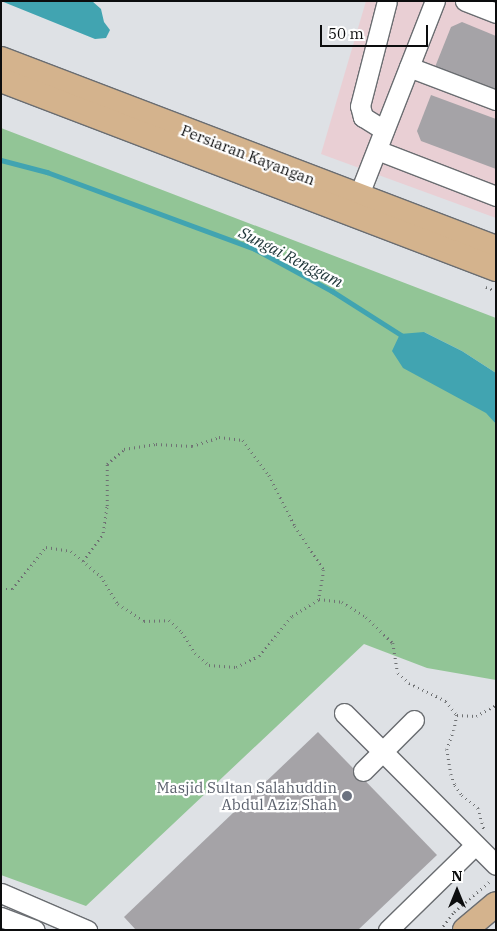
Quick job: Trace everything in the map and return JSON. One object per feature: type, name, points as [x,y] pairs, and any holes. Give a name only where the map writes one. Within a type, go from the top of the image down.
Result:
[{"type":"main road","name":"Persiaran Kayangan","points":[[1,59],[358,197],[496,248]]},
{"type":"main road","name":"Persiaran Kayangan","points":[[1,80],[496,269]]},
{"type":"main road","points":[[465,930],[496,904]]},
{"type":"main road","points":[[481,930],[496,910]]},
{"type":"street","points":[[384,130],[363,117],[360,106],[386,1]]},
{"type":"street","points":[[358,197],[435,1]]},
{"type":"street","points":[[465,1],[496,13]]},
{"type":"street","points":[[409,67],[496,100]]},
{"type":"street","points":[[377,150],[496,196]]},
{"type":"street","points":[[344,713],[382,751],[480,838],[496,866]]},
{"type":"street","points":[[362,771],[414,720]]},
{"type":"street","points":[[388,930],[480,838]]},
{"type":"street","points":[[1,893],[87,930]]},
{"type":"street","points":[[1,917],[35,930]]},
{"type":"path","points":[[83,561],[103,533],[107,506],[107,464],[124,449],[156,444],[192,446],[219,437],[243,440],[269,475],[295,526],[324,570],[320,599]]},
{"type":"path","points":[[1,589],[12,589],[46,548],[71,550],[101,576],[118,604],[144,621],[169,620],[182,632],[195,653],[209,665],[236,667],[259,656],[292,616],[320,599],[342,602],[366,617],[393,643],[398,673],[409,683],[446,701],[457,715],[476,716],[496,705]]},
{"type":"path","points":[[457,715],[447,749],[451,774],[462,795],[478,808],[480,838]]},
{"type":"path","points":[[440,930],[454,912],[496,876]]},
{"type":"shaded area","points":[[366,1],[496,1],[496,218],[321,154]]},
{"type":"green space","points":[[1,128],[496,318],[496,373],[462,351],[424,332],[496,424],[496,680],[427,668],[364,644],[86,906],[1,875]]},
{"type":"water","points":[[1,1],[92,1],[101,9],[104,22],[110,30],[106,38],[95,39]]},
{"type":"water","points":[[424,332],[462,351],[496,373],[496,424],[486,413],[403,368],[392,351],[400,334]]},
{"type":"building","points":[[462,22],[496,36],[496,91],[435,67],[451,27]]},
{"type":"building","points":[[431,95],[496,119],[496,169],[421,141],[417,131]]},
{"type":"building","points":[[318,732],[437,855],[358,930],[136,930],[124,917]]},
{"type":"waterway","name":"Sungai Renggam","points":[[1,160],[47,172],[255,249],[332,291],[403,336]]},
{"type":"place","name":"Masjid Sultan Salahuddin Abdul Aziz Shah","points":[[347,796]]}]
